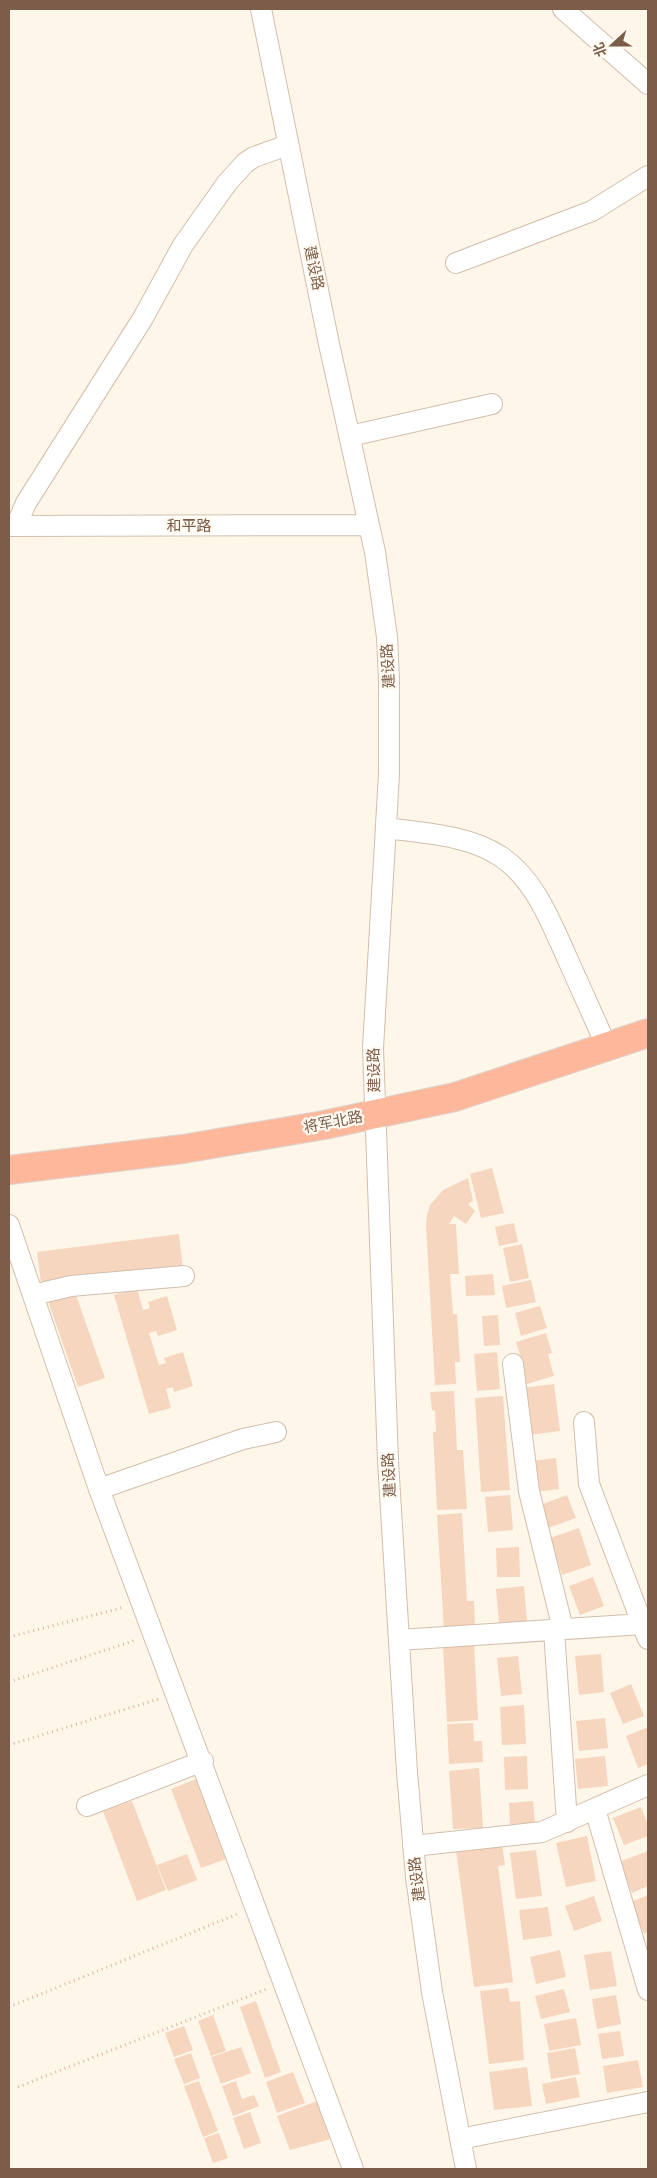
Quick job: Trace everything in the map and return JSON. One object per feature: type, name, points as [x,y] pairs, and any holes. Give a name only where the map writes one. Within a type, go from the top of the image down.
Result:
[{"type":"highway","name":"将军北路","points":[[9,1189],[186,1167],[375,1124],[648,1033]]},
{"type":"highway","name":"将军北路","points":[[9,1170],[375,1124],[460,1116],[648,1053]]},
{"type":"street","name":"建设路","points":[[261,9],[288,145],[370,525],[382,594],[390,680],[390,727],[386,828],[372,1048],[388,1462],[413,1846],[432,1992],[466,2169]]},
{"type":"street","points":[[563,9],[648,84]]},
{"type":"street","points":[[12,526],[143,318],[183,245],[227,183],[245,163],[254,157],[288,145]]},
{"type":"street","points":[[456,263],[592,211],[648,176]]},
{"type":"street","points":[[350,436],[492,404]]},
{"type":"street","name":"和平路","points":[[12,526],[370,525]]},
{"type":"street","points":[[386,828],[438,835],[468,842],[500,856],[524,878],[542,904],[607,1048]]},
{"type":"street","points":[[9,1226],[100,1489],[353,2169]]},
{"type":"street","points":[[33,1295],[71,1286],[184,1276]]},
{"type":"street","points":[[512,1364],[529,1492],[558,1630],[567,1822]]},
{"type":"street","points":[[399,1640],[558,1630],[646,1632],[589,1484],[584,1422]]},
{"type":"street","points":[[100,1489],[243,1439],[276,1432]]},
{"type":"street","points":[[87,1806],[202,1760]]},
{"type":"street","points":[[413,1846],[542,1832],[648,1785]]},
{"type":"street","points":[[596,1809],[641,1947],[648,1990]]},
{"type":"street","points":[[460,2139],[648,2102]]},
{"type":"path","points":[[9,1637],[142,1602]]},
{"type":"path","points":[[9,1682],[154,1634]]},
{"type":"path","points":[[9,1745],[177,1693]]},
{"type":"path","points":[[9,2007],[256,1906]]},
{"type":"path","points":[[18,2087],[285,1983]]},
{"type":"building","points":[[492,1168],[504,1213],[481,1218],[470,1174]]},
{"type":"building","points":[[468,1178],[473,1201],[468,1204],[475,1211],[466,1224],[454,1216],[449,1224],[456,1224],[459,1274],[450,1274],[453,1314],[457,1314],[460,1362],[455,1362],[456,1384],[435,1385],[427,1215],[430,1205],[443,1190]]},
{"type":"building","points":[[514,1223],[518,1242],[499,1246],[495,1227]]},
{"type":"building","points":[[179,1234],[183,1270],[41,1282],[37,1252]]},
{"type":"building","points":[[522,1244],[529,1278],[510,1282],[503,1248]]},
{"type":"building","points":[[493,1274],[495,1295],[466,1296],[465,1276]]},
{"type":"building","points":[[531,1280],[536,1302],[506,1308],[502,1286]]},
{"type":"building","points":[[137,1288],[143,1310],[150,1308],[148,1302],[167,1296],[177,1330],[158,1336],[156,1331],[149,1333],[159,1365],[166,1363],[164,1358],[183,1352],[193,1386],[174,1392],[173,1387],[166,1389],[171,1408],[149,1414],[114,1295]]},
{"type":"building","points":[[75,1292],[105,1378],[78,1387],[48,1301]]},
{"type":"building","points":[[540,1306],[547,1328],[521,1336],[515,1313]]},
{"type":"building","points":[[498,1315],[500,1345],[484,1346],[482,1316]]},
{"type":"building","points":[[546,1333],[552,1353],[548,1354],[554,1376],[524,1385],[522,1362],[516,1342]]},
{"type":"building","points":[[497,1352],[500,1389],[477,1391],[474,1354]]},
{"type":"building","points":[[554,1384],[560,1431],[529,1435],[522,1388]]},
{"type":"building","points":[[454,1391],[457,1450],[463,1450],[467,1509],[437,1510],[433,1432],[436,1432],[435,1410],[432,1411],[430,1392]]},
{"type":"building","points":[[503,1396],[510,1490],[481,1492],[475,1398]]},
{"type":"building","points":[[556,1458],[559,1489],[536,1492],[532,1461]]},
{"type":"building","points":[[510,1495],[513,1530],[488,1532],[485,1497]]},
{"type":"building","points":[[567,1495],[576,1518],[548,1528],[540,1505]]},
{"type":"building","points":[[462,1513],[467,1601],[474,1601],[475,1628],[444,1630],[437,1515]]},
{"type":"building","points":[[579,1528],[591,1565],[562,1575],[550,1538]]},
{"type":"building","points":[[519,1547],[520,1577],[497,1577],[496,1548]]},
{"type":"building","points":[[593,1577],[604,1606],[580,1615],[569,1586]]},
{"type":"building","points":[[524,1586],[527,1621],[499,1623],[496,1589]]},
{"type":"building","points":[[474,1644],[478,1720],[447,1722],[443,1646]]},
{"type":"building","points":[[601,1654],[604,1692],[579,1695],[575,1656]]},
{"type":"building","points":[[518,1656],[522,1694],[501,1696],[497,1658]]},
{"type":"building","points":[[631,1684],[644,1716],[623,1724],[610,1693]]},
{"type":"building","points":[[524,1705],[526,1744],[502,1745],[500,1707]]},
{"type":"building","points":[[605,1718],[608,1748],[579,1751],[576,1721]]},
{"type":"building","points":[[473,1723],[474,1741],[482,1741],[483,1762],[449,1764],[447,1724]]},
{"type":"building","points":[[648,1727],[648,1764],[638,1768],[626,1736]]},
{"type":"building","points":[[527,1756],[528,1789],[505,1790],[504,1757]]},
{"type":"building","points":[[605,1756],[608,1786],[578,1789],[575,1759]]},
{"type":"building","points":[[479,1768],[483,1828],[453,1829],[449,1771]]},
{"type":"building","points":[[196,1779],[226,1859],[201,1868],[171,1789]]},
{"type":"building","points":[[132,1801],[166,1890],[137,1901],[103,1811]]},
{"type":"building","points":[[533,1801],[535,1824],[510,1825],[509,1803]]},
{"type":"building","points":[[641,1807],[648,1825],[648,1836],[624,1845],[613,1818]]},
{"type":"building","points":[[587,1836],[596,1881],[566,1887],[556,1843]]},
{"type":"building","points":[[502,1844],[505,1865],[498,1866],[513,1982],[474,1987],[456,1850]]},
{"type":"building","points":[[536,1850],[542,1896],[516,1899],[510,1853]]},
{"type":"building","points":[[648,1851],[648,1886],[632,1893],[619,1862]]},
{"type":"building","points":[[187,1854],[197,1880],[168,1891],[157,1865]]},
{"type":"building","points":[[648,1895],[648,1932],[644,1934],[631,1902]]},
{"type":"building","points":[[594,1896],[602,1921],[574,1931],[565,1906]]},
{"type":"building","points":[[548,1907],[552,1936],[523,1940],[519,1910]]},
{"type":"building","points":[[560,1950],[566,1977],[536,1984],[530,1957]]},
{"type":"building","points":[[611,1951],[617,1986],[590,1990],[584,1955]]},
{"type":"building","points":[[508,1988],[510,2002],[520,2001],[524,2060],[489,2064],[480,1991]]},
{"type":"building","points":[[564,1989],[570,2012],[541,2019],[535,1996]]},
{"type":"building","points":[[616,1995],[621,2024],[597,2029],[592,1999]]},
{"type":"building","points":[[256,2001],[281,2072],[265,2078],[240,2007]]},
{"type":"building","points":[[213,2015],[226,2051],[211,2056],[198,2021]]},
{"type":"building","points":[[576,2018],[581,2045],[549,2051],[544,2024]]},
{"type":"building","points":[[184,2026],[193,2050],[174,2057],[165,2033]]},
{"type":"building","points":[[620,2031],[624,2056],[602,2059],[598,2034]]},
{"type":"building","points":[[241,2047],[251,2073],[221,2084],[211,2057]]},
{"type":"building","points":[[575,2048],[580,2074],[551,2079],[547,2053]]},
{"type":"building","points":[[191,2053],[200,2078],[184,2084],[174,2059]]},
{"type":"building","points":[[638,2060],[643,2087],[607,2093],[603,2066]]},
{"type":"building","points":[[527,2067],[532,2106],[494,2110],[489,2072]]},
{"type":"building","points":[[293,2072],[305,2103],[277,2113],[266,2082]]},
{"type":"building","points":[[576,2077],[580,2097],[546,2104],[542,2084]]},
{"type":"building","points":[[199,2081],[218,2131],[203,2137],[184,2086]]},
{"type":"building","points":[[236,2081],[242,2099],[254,2095],[259,2106],[233,2116],[222,2086]]},
{"type":"building","points":[[317,2101],[331,2139],[290,2150],[277,2116]]},
{"type":"building","points":[[250,2112],[261,2143],[244,2149],[233,2118]]},
{"type":"building","points":[[219,2133],[228,2158],[213,2163],[204,2138]]}]
